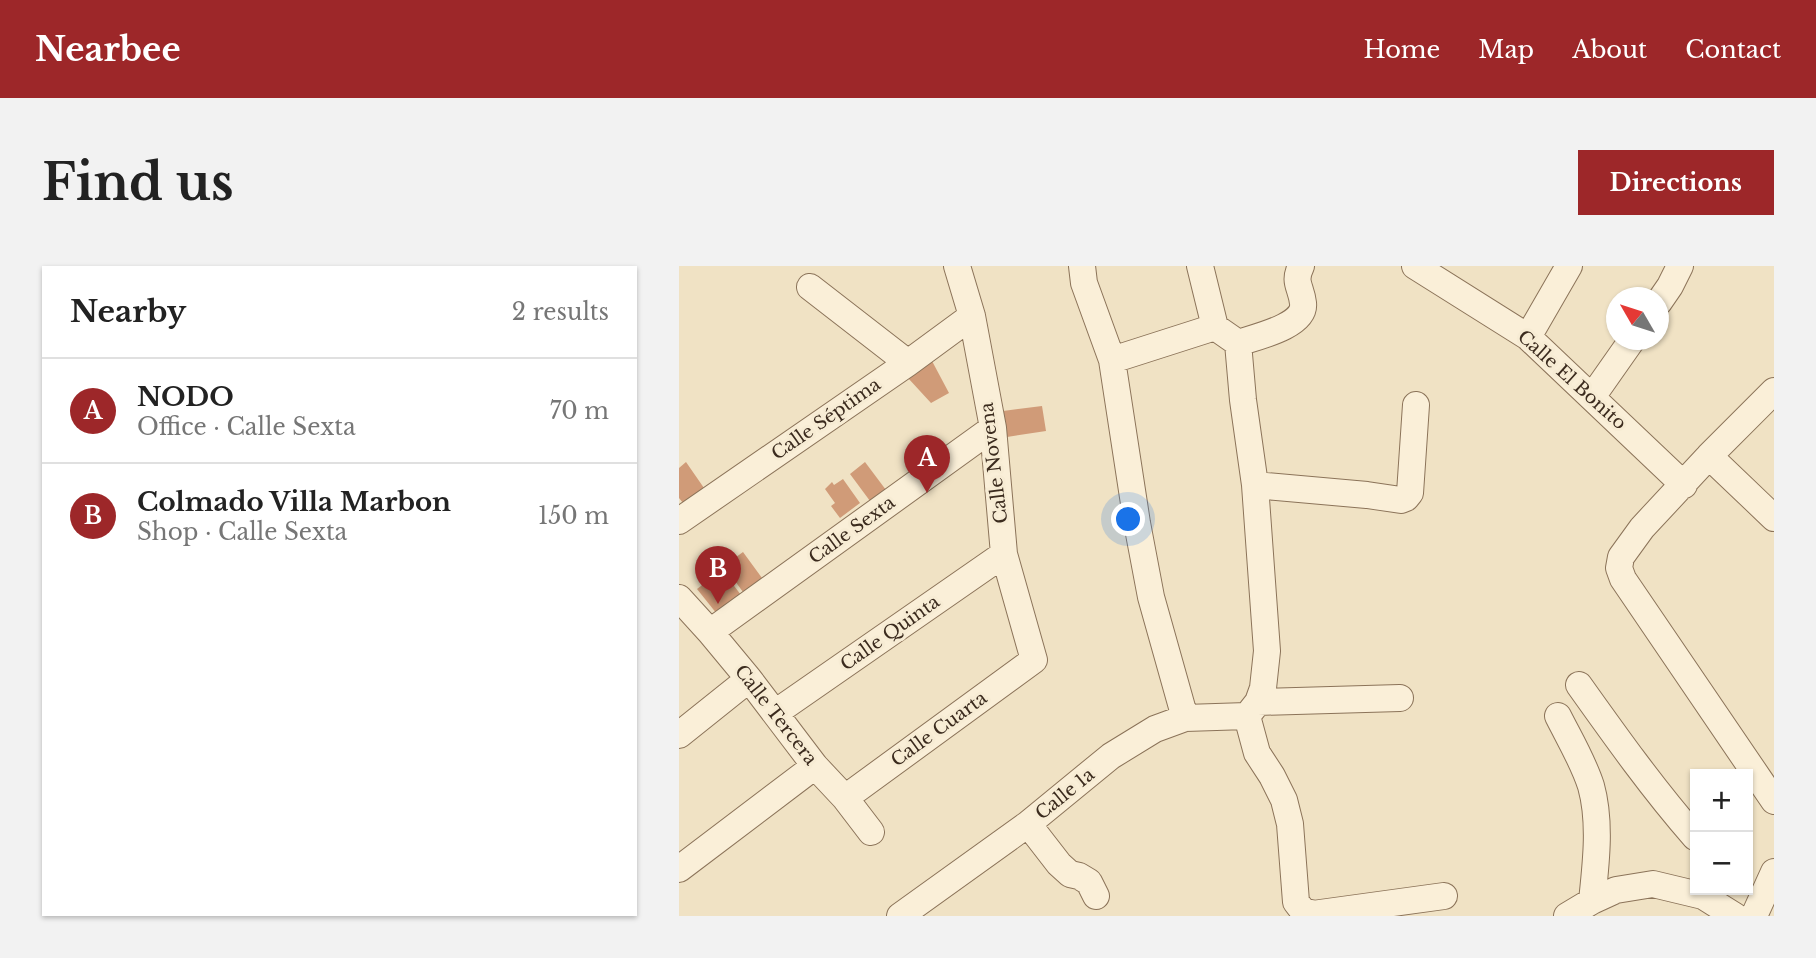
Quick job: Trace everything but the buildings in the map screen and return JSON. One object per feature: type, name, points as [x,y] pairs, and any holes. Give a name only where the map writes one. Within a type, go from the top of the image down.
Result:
[{"type":"street","name":"Calle Novena","points":[[957,266],[972,316],[993,428],[1004,554],[1034,660]]},
{"type":"street","points":[[1082,266],[1084,283],[1112,360],[1151,597],[1185,718]]},
{"type":"street","points":[[1201,266],[1215,327],[1238,343]]},
{"type":"street","points":[[1238,343],[1293,323],[1301,314],[1304,304],[1296,279],[1301,266]]},
{"type":"street","name":"Calle El Bonito","points":[[1415,266],[1528,337],[1684,485]]},
{"type":"street","points":[[1528,337],[1569,266]]},
{"type":"street","points":[[1669,287],[1680,266]]},
{"type":"street","points":[[810,288],[908,363]]},
{"type":"street","name":"Calle Séptima","points":[[679,521],[972,316]]},
{"type":"street","points":[[1112,360],[1215,327]]},
{"type":"street","points":[[1238,343],[1255,485],[1267,651],[1263,688],[1253,709],[1257,752],[1284,800],[1290,824],[1296,902],[1303,911],[1313,914],[1444,896]]},
{"type":"street","points":[[1592,397],[1625,350]]},
{"type":"street","points":[[1774,391],[1642,528],[1621,557],[1619,568],[1623,579],[1774,801]]},
{"type":"street","points":[[1255,485],[1401,500],[1406,498],[1410,493],[1416,405]]},
{"type":"street","name":"Calle Sexta","points":[[710,632],[993,428]]},
{"type":"street","points":[[1709,456],[1774,518]]},
{"type":"street","name":"Calle Quinta","points":[[775,713],[1004,554]]},
{"type":"street","name":"Calle Tercera","points":[[679,598],[749,679],[815,766],[845,797],[871,832]]},
{"type":"street","name":"Calle Cuarta","points":[[845,797],[1034,660]]},
{"type":"street","points":[[679,735],[749,679]]},
{"type":"street","points":[[1579,685],[1642,773],[1691,832]]},
{"type":"street","name":"Calle 1a","points":[[915,912],[1111,755],[1155,729],[1185,718],[1253,709],[1400,698]]},
{"type":"street","points":[[1558,716],[1591,787],[1603,908]]},
{"type":"street","points":[[679,869],[815,766]]},
{"type":"street","points":[[1028,824],[1059,864],[1070,874],[1089,882],[1096,896]]},
{"type":"street","points":[[1754,903],[1774,872]]},
{"type":"street","points":[[1567,916],[1603,908],[1616,890],[1653,884],[1703,896],[1735,916]]},
{"type":"place","name":"NODO","points":[[927,493]]},
{"type":"place","name":"Colmado Villa Marbon","points":[[718,604]]}]
